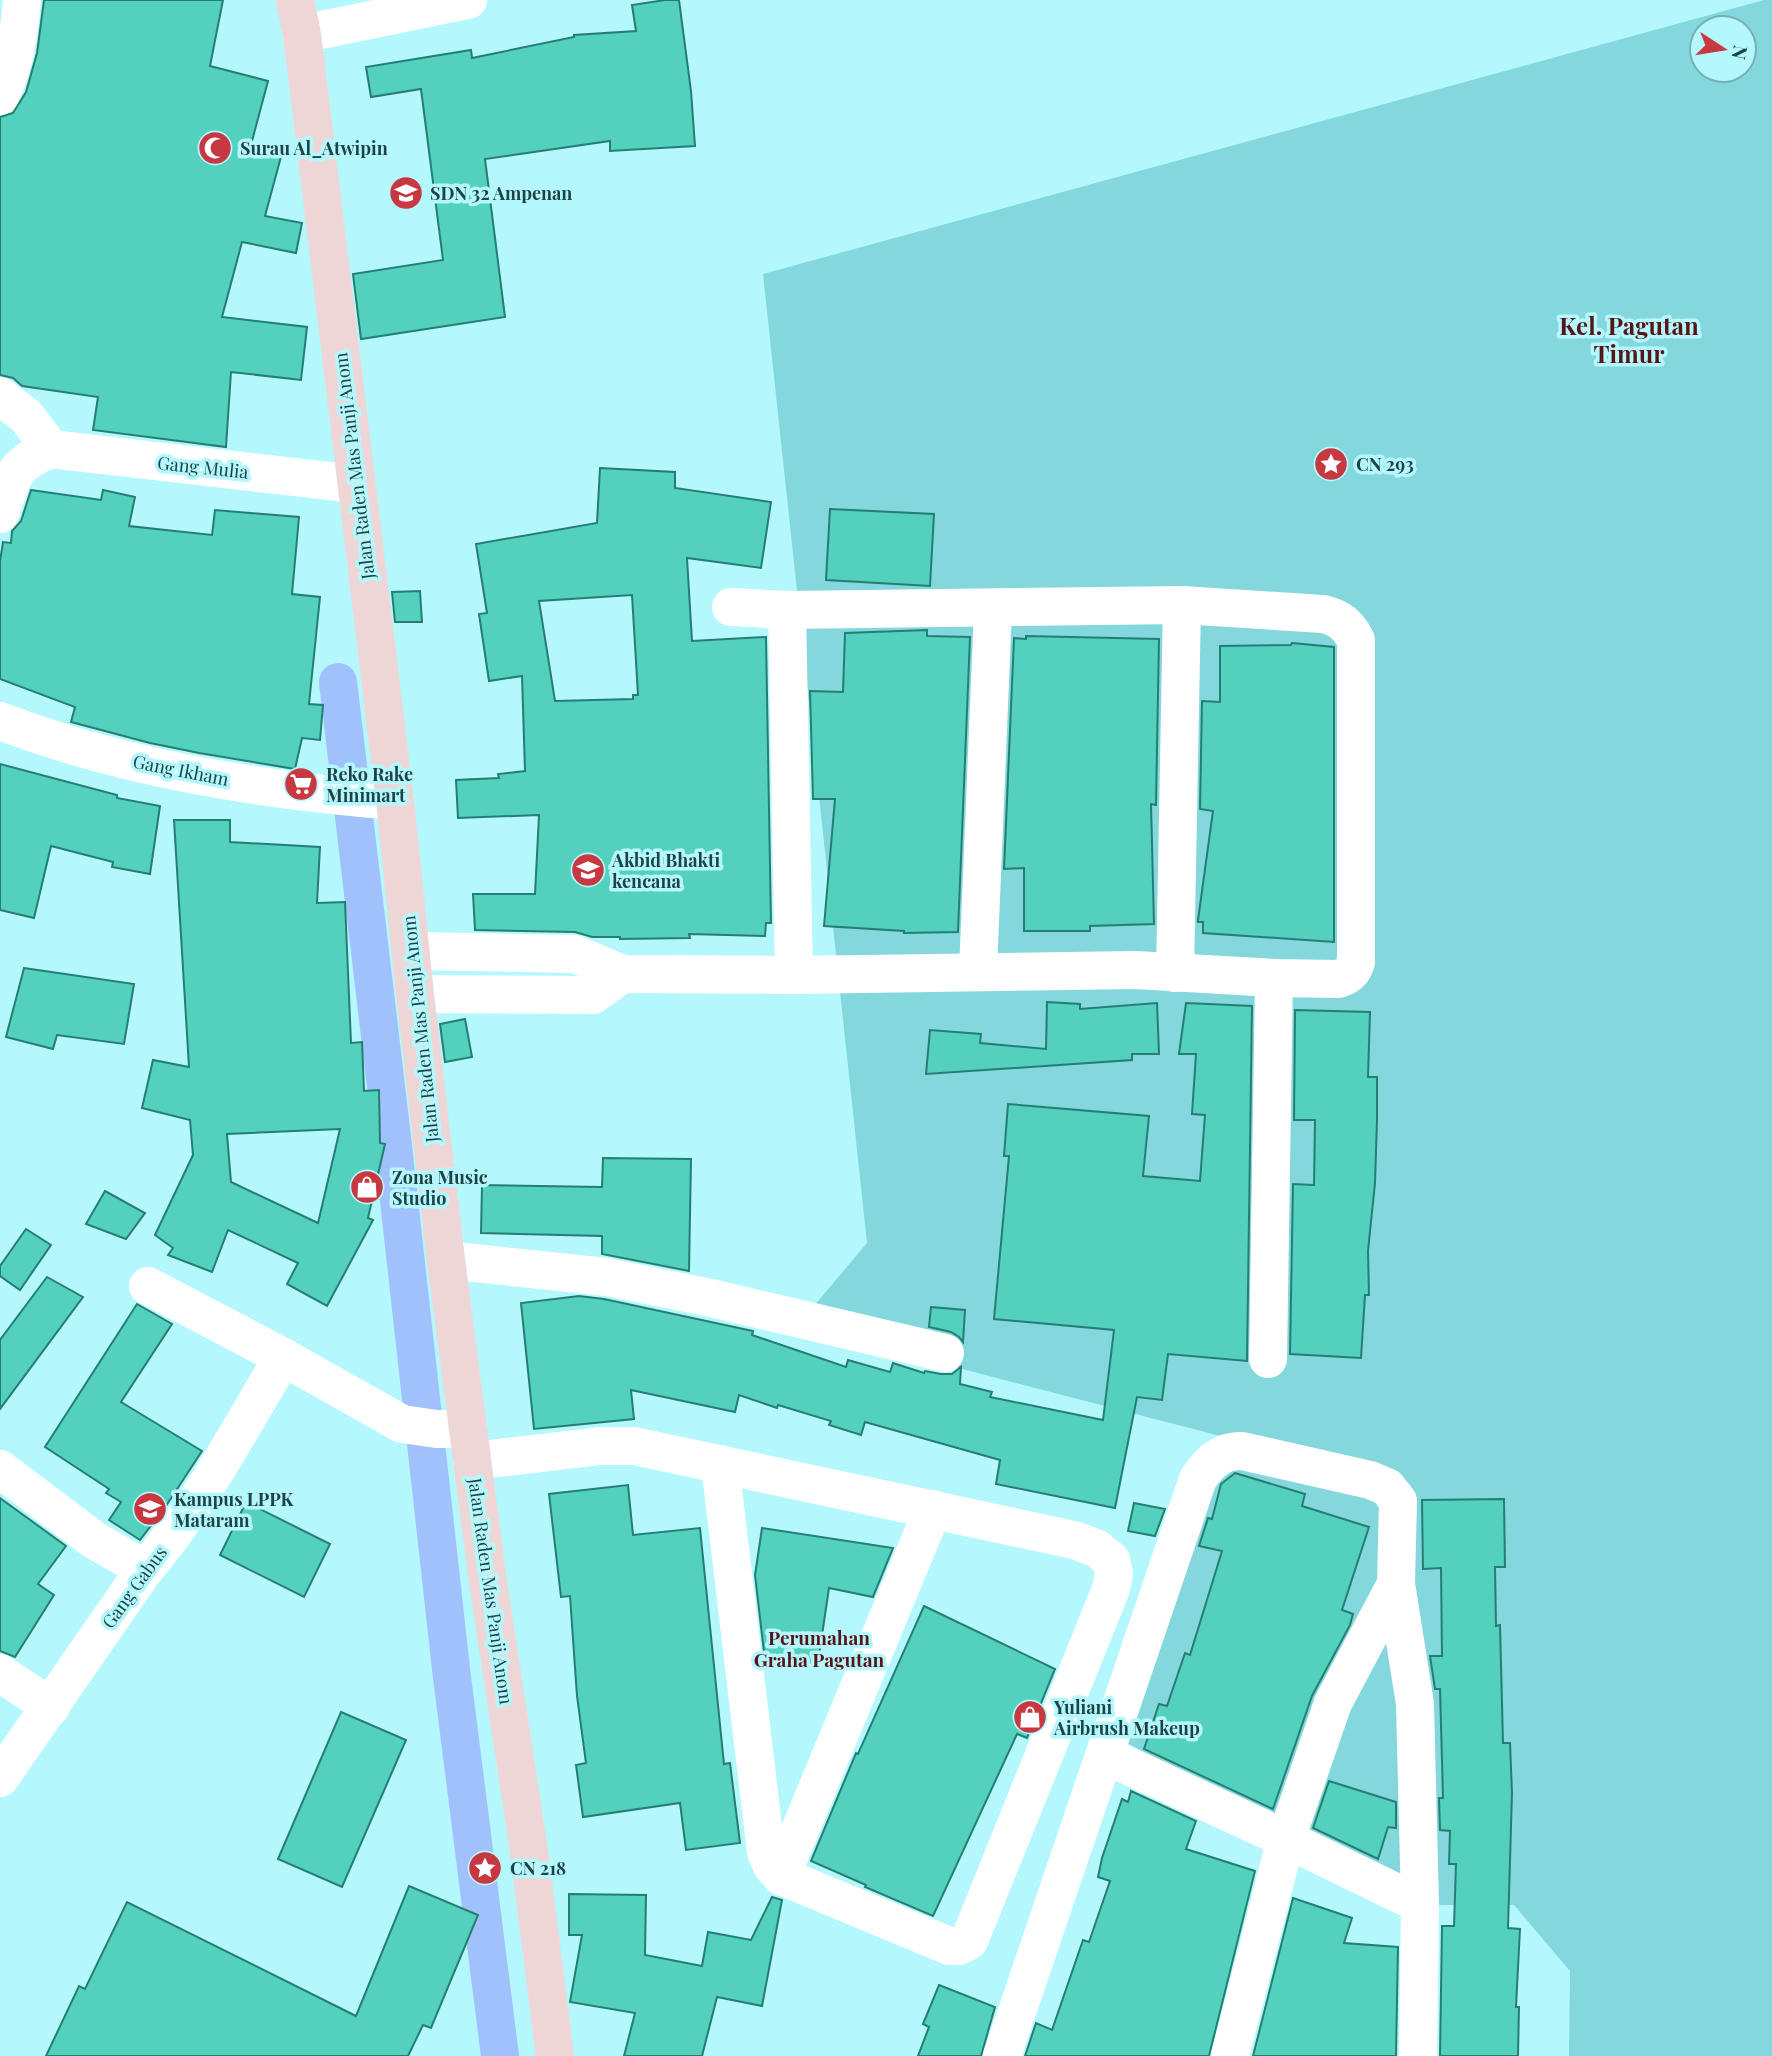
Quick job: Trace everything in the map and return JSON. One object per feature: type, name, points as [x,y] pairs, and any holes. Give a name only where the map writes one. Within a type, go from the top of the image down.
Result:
[{"type":"street","points":[[0,96],[9,77],[22,0]]},
{"type":"street","points":[[299,17],[468,0]]},
{"type":"street","name":"Jalan Raden Mas Panji Anom","points":[[299,17],[356,484],[364,798],[411,951],[446,1259],[445,1436],[488,1583],[529,1851],[555,2056]]},
{"type":"street","points":[[0,396],[26,416],[51,449],[36,455],[17,469],[10,481],[0,514]]},
{"type":"street","name":"Gang Mulia","points":[[51,449],[356,484]]},
{"type":"street","points":[[1175,973],[1182,606]]},
{"type":"street","points":[[411,951],[575,954],[622,974],[794,975],[1136,970],[1338,979],[1347,977],[1353,970],[1356,962],[1356,640],[1336,617],[1182,606],[787,610],[731,607]]},
{"type":"street","points":[[978,971],[993,609]]},
{"type":"street","points":[[787,610],[794,975]]},
{"type":"street","name":"Gang Ikham","points":[[0,721],[42,737],[126,760],[364,798]]},
{"type":"street","points":[[415,994],[593,995],[622,974]]},
{"type":"street","points":[[1268,1359],[1274,978]]},
{"type":"street","points":[[446,1259],[607,1277],[711,1298],[945,1353]]},
{"type":"street","points":[[148,1286],[283,1357],[445,1436],[634,1446],[720,1464],[933,1509],[1073,1540],[1096,1548],[1111,1560],[1114,1574],[1107,1601],[969,1941],[959,1946],[949,1946],[781,1876],[772,1866],[766,1852],[720,1464]]},
{"type":"street","name":"Gang Gabus","points":[[0,1777],[190,1509],[283,1357]]},
{"type":"street","points":[[1002,2056],[1198,1479],[1218,1456],[1233,1451],[1370,1480],[1387,1487],[1398,1501],[1396,1584],[1415,1704],[1420,1904],[1418,2056]]},
{"type":"street","points":[[0,1469],[94,1540],[145,1569]]},
{"type":"street","points":[[781,1876],[933,1509]]},
{"type":"street","points":[[1230,2056],[1286,1839],[1333,1703],[1396,1584]]},
{"type":"street","points":[[0,1673],[51,1707]]},
{"type":"street","points":[[1105,1755],[1420,1904]]},
{"type":"shaded area","points":[[1772,0],[1772,2056],[1569,2056],[1570,1971],[1514,1905],[1436,1905],[1119,1739],[1232,1439],[797,1326],[867,1243],[763,274],[1688,21],[1688,84],[1758,84],[1758,14],[1713,14]]},
{"type":"building","points":[[44,0],[223,0],[210,66],[268,81],[251,145],[282,153],[265,216],[302,223],[296,253],[242,242],[222,317],[307,327],[301,380],[231,372],[226,447],[93,430],[98,397],[22,386],[13,378],[0,375],[0,117],[13,113],[26,92],[37,53]]},
{"type":"building","points":[[679,0],[695,146],[610,151],[610,141],[485,159],[505,317],[361,339],[353,274],[443,260],[421,89],[371,97],[366,67],[471,50],[472,58],[574,35],[636,31],[632,5]]},
{"type":"building","points":[[600,468],[675,472],[675,488],[771,502],[761,568],[687,558],[692,641],[766,637],[771,923],[766,923],[765,936],[689,934],[690,938],[620,939],[592,937],[575,932],[475,930],[473,894],[535,894],[539,815],[458,818],[456,780],[499,778],[498,774],[525,771],[522,676],[489,681],[479,614],[487,613],[476,544],[597,523]],"holes":[[[632,595],[638,695],[633,695],[633,699],[555,701],[539,601]]]},
{"type":"building","points":[[31,490],[101,500],[103,490],[135,497],[129,526],[212,535],[215,510],[299,517],[292,594],[320,597],[309,704],[323,705],[320,740],[302,738],[295,769],[150,743],[71,722],[75,707],[0,679],[0,561],[3,542],[11,543],[12,531],[21,521]]},
{"type":"building","points":[[830,509],[934,514],[930,586],[826,580]]},
{"type":"building","points":[[420,591],[422,622],[395,622],[392,592]]},
{"type":"building","points":[[927,630],[927,636],[970,637],[958,932],[904,933],[824,926],[835,799],[813,799],[810,691],[843,692],[845,633]]},
{"type":"building","points":[[1026,636],[1159,639],[1156,805],[1151,804],[1154,924],[1090,926],[1090,931],[1024,931],[1024,868],[1004,869],[1014,638],[1026,639]]},
{"type":"building","points":[[1292,643],[1334,647],[1334,942],[1203,933],[1203,922],[1198,920],[1213,811],[1200,809],[1202,701],[1220,702],[1220,646]]},
{"type":"building","points":[[0,764],[117,795],[117,798],[160,806],[150,874],[112,867],[113,862],[51,846],[34,918],[0,910]]},
{"type":"building","points":[[174,820],[230,820],[230,842],[320,847],[317,903],[345,902],[351,1043],[362,1042],[364,1091],[379,1090],[380,1143],[385,1144],[368,1218],[373,1220],[327,1306],[287,1284],[298,1263],[228,1230],[212,1272],[168,1255],[173,1248],[155,1235],[193,1155],[190,1120],[142,1108],[153,1060],[189,1067]],"holes":[[[340,1129],[318,1223],[231,1182],[227,1134]]]},
{"type":"building","points":[[24,968],[134,984],[124,1044],[57,1035],[53,1049],[6,1037]]},
{"type":"building","points":[[1047,1002],[1080,1004],[1080,1009],[1157,1003],[1159,1054],[1132,1054],[1132,1060],[926,1074],[930,1030],[981,1034],[980,1043],[1046,1049]]},
{"type":"building","points":[[1186,1003],[1252,1006],[1247,1361],[1168,1354],[1162,1400],[1137,1397],[1115,1508],[996,1484],[1000,1460],[865,1422],[861,1435],[829,1425],[831,1421],[778,1405],[777,1408],[739,1395],[735,1412],[631,1390],[634,1419],[534,1429],[521,1303],[579,1296],[753,1331],[752,1335],[846,1367],[848,1360],[890,1372],[893,1363],[924,1373],[952,1374],[961,1367],[960,1384],[992,1392],[990,1397],[1103,1420],[1114,1330],[994,1319],[1009,1156],[1004,1156],[1008,1104],[1149,1116],[1143,1176],[1200,1181],[1205,1115],[1192,1114],[1196,1054],[1179,1054]]},
{"type":"building","points":[[1295,1010],[1370,1012],[1368,1077],[1377,1077],[1377,1120],[1375,1183],[1368,1251],[1369,1295],[1365,1295],[1361,1358],[1290,1354],[1293,1184],[1314,1185],[1315,1120],[1294,1120]]},
{"type":"building","points":[[465,1019],[472,1057],[445,1062],[440,1024]]},
{"type":"building","points":[[603,1158],[691,1159],[689,1271],[602,1254],[602,1236],[481,1233],[482,1185],[602,1187]]},
{"type":"building","points":[[105,1191],[145,1213],[126,1239],[86,1224]]},
{"type":"building","points":[[26,1229],[51,1245],[20,1290],[0,1276],[0,1266]]},
{"type":"building","points":[[47,1277],[83,1297],[0,1409],[0,1340]]},
{"type":"building","points":[[137,1304],[172,1324],[121,1402],[202,1451],[140,1540],[109,1520],[121,1502],[106,1493],[109,1489],[45,1447]]},
{"type":"building","points":[[931,1307],[965,1310],[963,1342],[951,1332],[929,1327]]},
{"type":"building","points":[[1235,1473],[1305,1494],[1302,1506],[1369,1527],[1342,1610],[1353,1614],[1350,1625],[1312,1696],[1273,1809],[1144,1749],[1159,1704],[1167,1706],[1185,1653],[1190,1655],[1222,1551],[1199,1546],[1208,1518],[1212,1519],[1221,1484]]},
{"type":"building","points":[[628,1485],[633,1535],[700,1528],[724,1764],[730,1763],[740,1843],[686,1850],[680,1803],[583,1817],[576,1765],[586,1763],[577,1696],[570,1596],[561,1597],[549,1494]]},
{"type":"building","points":[[0,1498],[66,1546],[38,1584],[54,1595],[15,1657],[0,1651]]},
{"type":"building","points":[[1504,1499],[1505,1567],[1495,1567],[1496,1626],[1500,1625],[1503,1743],[1510,1743],[1512,1793],[1508,1928],[1520,1929],[1516,2007],[1519,2007],[1518,2056],[1440,2056],[1442,1926],[1454,1926],[1456,1864],[1449,1864],[1450,1831],[1440,1830],[1439,1798],[1443,1798],[1440,1689],[1435,1689],[1430,1656],[1442,1656],[1441,1568],[1423,1569],[1422,1500]]},
{"type":"building","points":[[246,1502],[330,1544],[304,1597],[220,1555]]},
{"type":"building","points":[[1134,1503],[1165,1509],[1155,1536],[1128,1531]]},
{"type":"building","points":[[762,1528],[893,1548],[873,1597],[829,1588],[817,1669],[765,1661],[755,1575]]},
{"type":"building","points":[[924,1606],[1055,1669],[1027,1738],[1017,1734],[933,1916],[811,1861],[856,1753],[858,1754]]},
{"type":"building","points":[[341,1712],[406,1740],[342,1887],[278,1859]]},
{"type":"building","points":[[1329,1781],[1396,1802],[1396,1828],[1388,1827],[1378,1859],[1313,1828]]},
{"type":"building","points":[[1131,1791],[1196,1821],[1186,1849],[1255,1871],[1209,2056],[1025,2056],[1036,2023],[1052,2030],[1083,1940],[1089,1942],[1110,1881],[1098,1877],[1102,1858],[1122,1799],[1128,1802]]},
{"type":"building","points":[[409,1886],[478,1915],[431,2028],[423,2025],[408,2056],[46,2056],[79,1986],[85,1989],[127,1902],[356,2016]]},
{"type":"building","points":[[569,1894],[646,1895],[645,1955],[702,1966],[708,1932],[751,1940],[772,1897],[782,1900],[762,2006],[717,1997],[702,2056],[624,2056],[635,2013],[570,2002],[582,1935],[569,1935]]},
{"type":"building","points":[[1293,1898],[1352,1918],[1344,1943],[1398,1947],[1396,2056],[1253,2056]]},
{"type":"building","points":[[939,1985],[995,2007],[981,2056],[918,2056],[929,2027],[923,2024]]},
{"type":"waterway","points":[[338,682],[451,1669],[500,2056]]},
{"type":"place","name":"Surau Al_Atwipin","points":[[215,148]]},
{"type":"place","name":"SDN 32 Ampenan","points":[[406,193]]},
{"type":"place","name":"CN 293","points":[[1331,464]]},
{"type":"place","name":"Reko Rake Minimart","points":[[301,784]]},
{"type":"place","name":"Akbid Bhakti kencana","points":[[588,870]]},
{"type":"place","name":"Zona Music Studio","points":[[367,1187]]},
{"type":"place","name":"Kampus LPPK Mataram","points":[[150,1509]]},
{"type":"place","name":"Yuliani Airbrush Makeup","points":[[1030,1717]]},
{"type":"place","name":"CN 218","points":[[485,1868]]},
{"type":"district","name":"Kel. Pagutan Timur","points":[[1629,339]]},
{"type":"district","name":"Perumahan Graha Pagutan","points":[[819,1648]]}]
